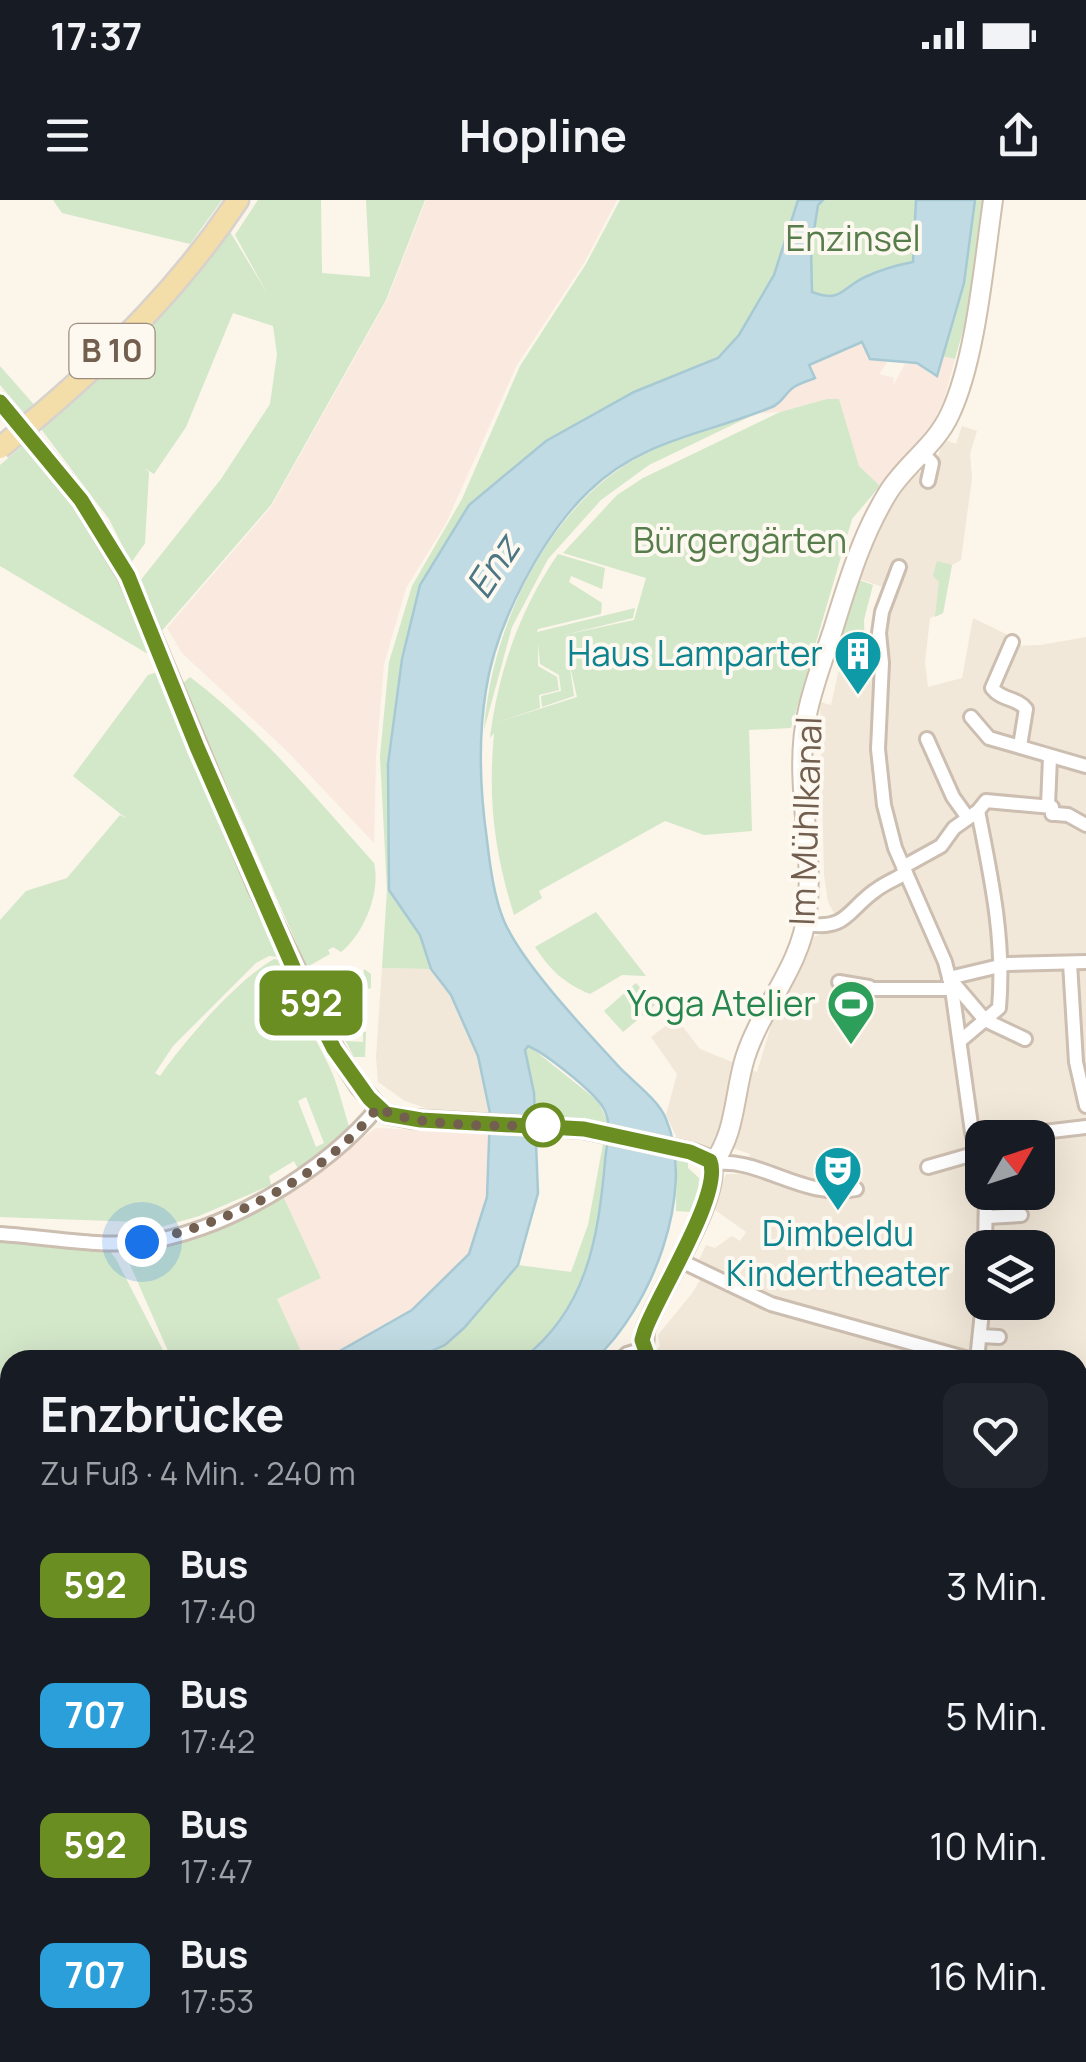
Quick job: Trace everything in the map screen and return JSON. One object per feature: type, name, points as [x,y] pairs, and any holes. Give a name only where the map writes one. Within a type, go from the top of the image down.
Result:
[{"type":"main road","name":"B 10","points":[[0,448],[104,359],[155,306],[238,200]]},
{"type":"street","name":"Im Mühlkanal","points":[[645,1350],[642,1340],[649,1320],[714,1178],[712,1164],[724,1150],[748,1050],[799,934],[808,883],[802,746],[812,694],[869,528],[892,486],[950,416],[962,379],[994,200]]},
{"type":"street","points":[[0,402],[81,500],[128,576],[297,976],[334,1049],[378,1107],[386,1114],[421,1120],[608,1134],[676,1148],[702,1156],[712,1164],[730,1161],[825,1192],[856,1189]]},
{"type":"street","points":[[924,452],[932,464],[928,481]]},
{"type":"street","points":[[899,567],[882,612],[879,633],[882,671],[878,749],[885,812],[929,922],[948,985],[974,1120]]},
{"type":"street","points":[[1012,642],[992,684],[996,694],[1021,702],[1026,709],[1020,746]]},
{"type":"street","points":[[971,717],[994,740],[1086,766]]},
{"type":"street","points":[[927,739],[953,797],[977,810],[1068,815],[1086,825]]},
{"type":"street","points":[[1050,757],[1053,816]]},
{"type":"street","points":[[799,934],[835,925],[876,890],[941,846],[954,828],[977,810]]},
{"type":"street","points":[[960,1042],[999,1008],[1006,964],[977,810]]},
{"type":"street","points":[[839,982],[869,990],[948,985],[1006,964],[1086,962]]},
{"type":"street","points":[[1070,963],[1086,1106]]},
{"type":"street","points":[[948,985],[985,1020],[1026,1039]]},
{"type":"street","points":[[0,1234],[117,1244],[184,1233],[251,1206],[296,1180],[361,1129],[378,1107]]},
{"type":"street","points":[[1055,1131],[1086,1128]]},
{"type":"street","points":[[928,1168],[965,1150]]},
{"type":"street","points":[[987,1210],[987,1230]]},
{"type":"street","points":[[988,1217],[1021,1215]]},
{"type":"street","points":[[679,1260],[770,1304],[940,1350]]},
{"type":"street","points":[[977,1350],[982,1320]]},
{"type":"street","points":[[981,1336],[999,1337]]},
{"type":"shaded area","points":[[426,200],[617,200],[584,263],[517,365],[445,525],[406,588],[384,664],[374,843],[287,751],[182,653],[167,628],[271,507],[387,300]]},
{"type":"shaded area","points":[[863,342],[878,358],[888,361],[879,374],[894,378],[893,386],[905,364],[917,363],[937,375],[941,356],[955,359],[934,421],[880,486],[859,466],[839,399],[753,414],[777,405],[794,387],[814,378],[809,365]]},
{"type":"shaded area","points":[[962,426],[977,431],[970,454],[972,478],[961,560],[952,565],[943,613],[930,618],[925,662],[928,687],[962,678],[973,618],[1010,636],[1006,643],[1012,646],[1086,637],[1086,1350],[655,1350],[660,1347],[658,1335],[707,1268],[698,1262],[706,1245],[715,1248],[732,1236],[740,1241],[746,1232],[711,1207],[726,1174],[744,1174],[750,1154],[715,1142],[708,1148],[678,1140],[666,1115],[677,1074],[651,1037],[676,1018],[700,1049],[757,1072],[773,1019],[813,937],[842,928],[828,902],[824,875],[820,702],[831,705],[841,660],[887,666],[885,639],[895,591],[856,578],[874,528],[912,470],[933,476],[943,439],[956,444]]},
{"type":"shaded area","points":[[382,968],[431,969],[451,995],[478,1056],[490,1113],[428,1109],[405,1101],[378,1082]]},
{"type":"shaded area","points":[[376,1128],[489,1133],[487,1197],[469,1254],[412,1310],[342,1350],[300,1350],[277,1299],[321,1278],[283,1196]]},
{"type":"green space","points":[[53,200],[222,200],[190,244],[62,213]]},
{"type":"green space","points":[[258,200],[321,200],[322,273],[370,277],[366,200],[425,200],[386,300],[271,505],[160,633],[140,581],[221,479],[270,404],[277,354],[273,326],[233,313],[186,427],[154,474],[144,468],[149,472],[145,543],[131,563],[109,519],[41,429],[139,340],[229,230],[267,293],[235,235]]},
{"type":"green space","points":[[620,200],[797,200],[774,275],[739,335],[718,358],[633,392],[545,441],[468,505],[420,585],[401,659],[387,764],[389,890],[420,935],[431,969],[382,968],[387,890],[380,756],[389,662],[412,586],[462,499],[520,366],[586,264]]},
{"type":"green space","name":"Enzinsel","points":[[823,200],[916,200],[914,263],[871,274],[836,295],[812,292],[811,249],[818,204]]},
{"type":"green space","points":[[975,200],[985,200],[967,316],[955,359],[941,356],[964,283]]},
{"type":"green space","points":[[0,366],[36,407],[26,415],[0,385]]},
{"type":"green space","name":"Bürgergärten","points":[[839,399],[859,466],[880,486],[852,519],[791,728],[749,730],[752,831],[704,835],[665,821],[539,891],[542,898],[514,915],[494,825],[494,733],[490,738],[505,665],[532,597],[558,554],[605,568],[602,589],[571,576],[569,582],[602,603],[601,614],[537,632],[635,608],[633,618],[564,635],[634,620],[646,578],[563,553],[617,495],[643,478],[780,412]],"holes":[[[538,644],[540,664],[559,675],[561,691],[541,696],[542,707],[574,696],[569,662],[577,697],[495,723],[540,708],[539,695],[559,690],[557,677],[538,666]]]},
{"type":"green space","points":[[753,415],[649,465],[601,500],[548,559],[512,627],[484,730],[498,650],[512,611],[553,536],[579,504],[610,476],[657,447]]},
{"type":"green space","points":[[26,443],[77,505],[123,584],[148,654],[0,566],[0,465]]},
{"type":"green space","points":[[937,561],[952,565],[943,613],[935,617],[939,582],[933,576]]},
{"type":"green space","points":[[856,579],[873,585],[864,620],[865,657],[833,652]]},
{"type":"green space","points":[[157,672],[188,753],[280,957],[269,956],[256,963],[173,1046],[155,1073],[160,1076],[197,1029],[244,981],[274,959],[280,960],[296,1003],[333,1075],[350,1129],[298,1169],[294,1161],[269,1176],[271,1185],[199,1216],[140,1233],[138,1222],[0,1217],[0,920],[26,891],[67,878],[120,815],[127,819],[73,776],[148,675]],"holes":[[[306,1097],[324,1143],[316,1147],[298,1101]]]},
{"type":"green space","points":[[190,677],[263,742],[374,863],[375,887],[369,912],[357,935],[341,952],[333,947],[328,950],[330,954],[307,967],[182,684]]},
{"type":"green space","points":[[596,912],[646,976],[622,975],[590,994],[559,975],[535,947]]},
{"type":"green space","points":[[330,968],[334,976],[363,978],[364,969],[371,974],[368,989],[367,981],[329,980],[335,1020],[311,974]]},
{"type":"green space","points":[[636,983],[655,1005],[623,1032],[604,1011]]},
{"type":"green space","points":[[337,1024],[345,1032],[346,1041],[363,1042],[366,1032],[365,1057],[354,1057]]},
{"type":"green space","points":[[529,1046],[598,1101],[610,1126],[535,1116],[525,1050]]},
{"type":"green space","points":[[603,1144],[606,1145],[600,1206],[588,1263],[564,1315],[546,1338],[532,1350],[432,1350],[483,1307],[518,1265],[571,1272],[588,1225]]},
{"type":"green space","points":[[677,1159],[688,1162],[688,1168],[699,1178],[690,1212],[676,1211]]},
{"type":"green space","points":[[283,1196],[321,1278],[277,1299],[300,1350],[168,1350],[124,1251],[185,1241]]},
{"type":"green space","points":[[0,1240],[106,1246],[163,1350],[0,1350]]},
{"type":"water","name":"Enz","points":[[798,200],[823,200],[818,205],[811,249],[812,292],[829,296],[871,274],[913,262],[916,200],[975,200],[964,283],[937,376],[917,363],[870,359],[862,342],[809,365],[815,378],[794,387],[775,405],[653,449],[609,474],[571,510],[523,583],[491,664],[483,709],[483,803],[493,881],[504,921],[557,998],[666,1119],[674,1149],[676,1181],[672,1215],[650,1281],[633,1312],[603,1350],[532,1350],[561,1319],[585,1271],[598,1218],[609,1128],[604,1109],[591,1093],[528,1046],[525,1050],[534,1093],[538,1193],[518,1265],[445,1345],[434,1350],[342,1350],[412,1310],[469,1254],[487,1197],[490,1113],[478,1056],[451,995],[431,969],[420,935],[389,890],[388,764],[402,659],[420,585],[469,505],[546,441],[634,392],[718,358],[739,335],[774,275]]},
{"type":"bus line","name":"592","points":[[0,402],[81,500],[128,576],[297,976],[334,1049],[369,1098],[386,1114],[448,1123],[584,1129],[690,1152],[710,1161],[714,1178],[649,1320],[642,1340],[644,1350]]},
{"type":"place","name":"Haus Lamparter","points":[[858,696]]},
{"type":"place","name":"Yoga Atelier","points":[[851,1046]]},
{"type":"place","name":"Dimbeldu Kindertheater","points":[[838,1212]]},
{"type":"route","points":[[142,1242],[184,1233],[273,1194],[361,1129],[378,1107],[386,1114],[448,1123],[543,1125]]}]
